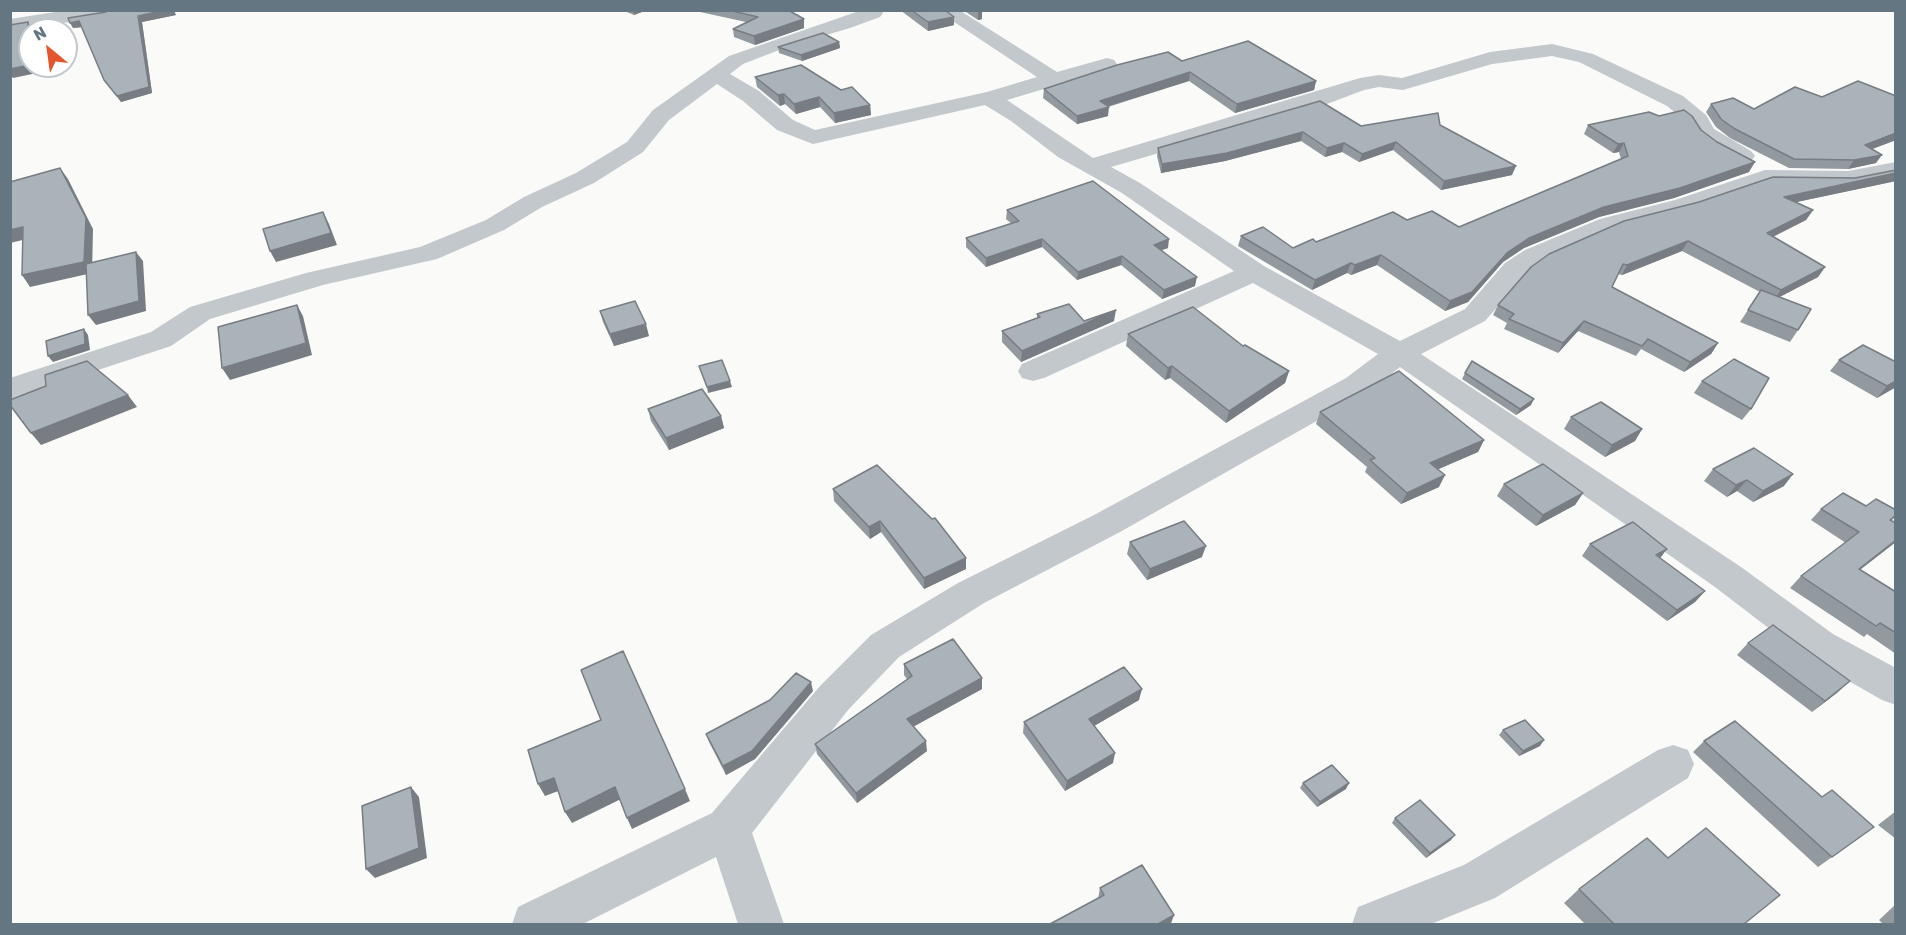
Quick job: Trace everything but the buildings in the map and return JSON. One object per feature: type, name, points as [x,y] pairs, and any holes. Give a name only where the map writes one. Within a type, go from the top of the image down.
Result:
[{"type":"street","points":[[10,25],[109,10]]},
{"type":"street","points":[[10,390],[161,339],[200,313],[316,279],[428,253],[495,225],[533,202],[585,178],[635,147],[661,115],[736,60],[785,41],[873,13],[871,10]]},
{"type":"street","points":[[945,10],[1054,79]]},
{"type":"street","points":[[1090,166],[1318,99],[1360,84],[1379,81],[1403,84],[1490,58],[1558,50],[1586,58],[1676,101],[1698,120],[1705,134],[1721,145],[1781,176]]},
{"type":"street","points":[[714,74],[750,96],[785,125],[813,137],[971,100],[989,99],[1107,64]]},
{"type":"street","points":[[989,99],[1019,116],[1066,152],[1131,188],[1254,272],[1399,353],[1728,577],[1819,645],[1896,688]]},
{"type":"street","points":[[535,924],[728,828],[834,698],[885,646],[971,593],[1108,523],[1357,385],[1399,353],[1475,315],[1515,269],[1534,256],[1609,224],[1684,205],[1765,177],[1848,178],[1896,169]]},
{"type":"street","points":[[1033,371],[1254,272]]},
{"type":"street","points":[[1376,924],[1479,882],[1673,764]]},
{"type":"street","points":[[728,828],[761,924]]}]
